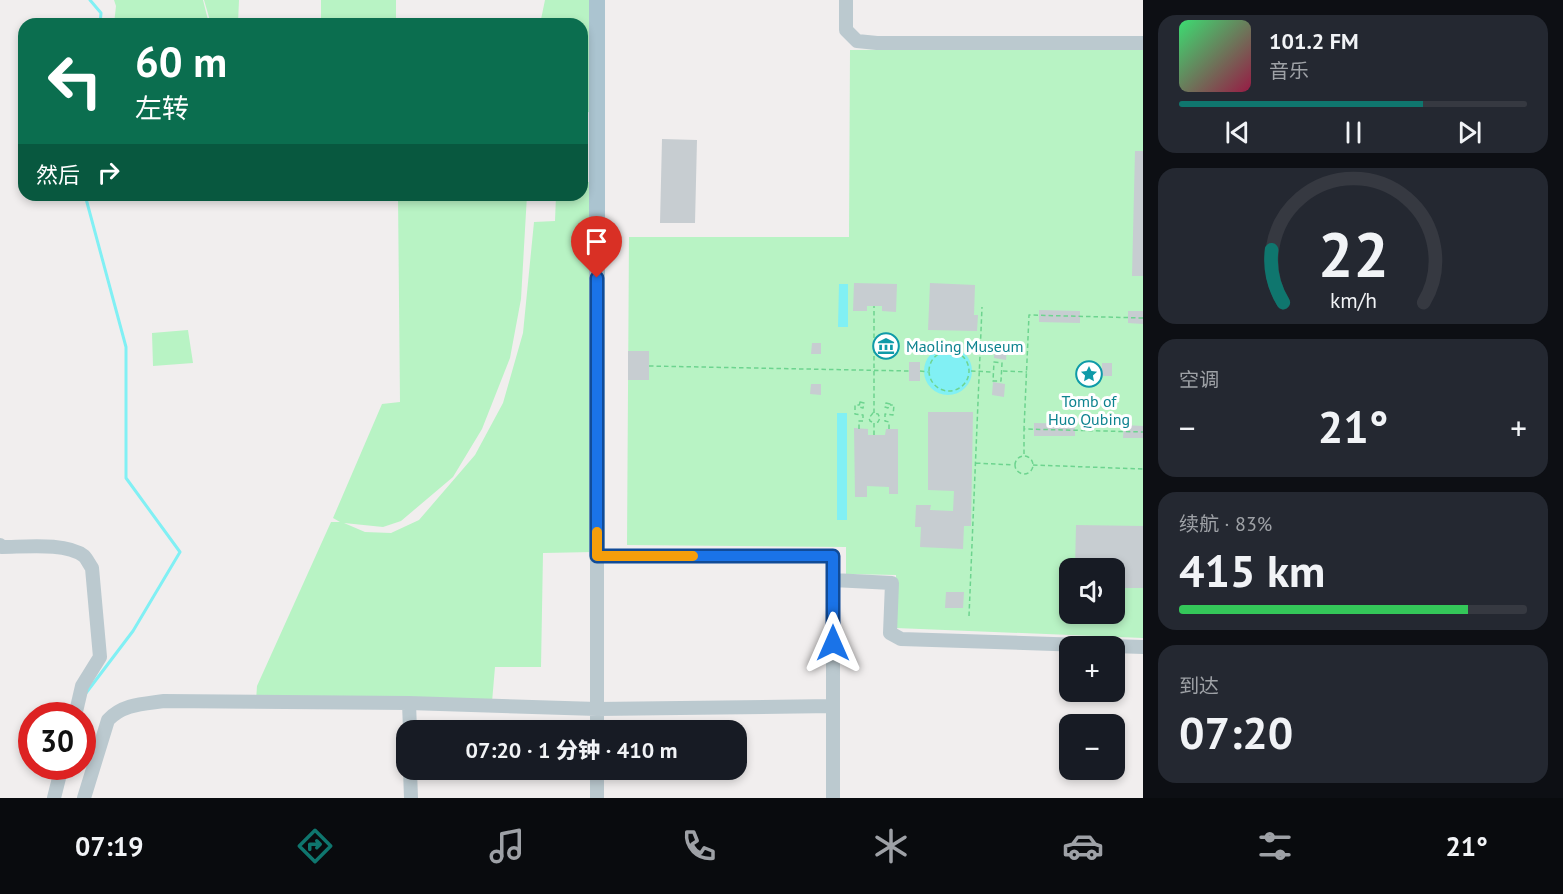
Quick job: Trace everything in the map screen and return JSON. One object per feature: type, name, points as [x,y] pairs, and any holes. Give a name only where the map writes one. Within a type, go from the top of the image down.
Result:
[{"type":"main road","points":[[597,0],[597,556]]},
{"type":"street","points":[[846,0],[846,30],[858,41],[877,43],[1143,43]]},
{"type":"street","points":[[0,545],[2,547],[55,546],[85,557],[92,568],[100,657],[82,687],[78,702]]},
{"type":"street","points":[[597,720],[597,556],[833,556],[833,798]]},
{"type":"street","points":[[833,580],[892,584],[891,633],[901,639],[1143,647]]},
{"type":"street","points":[[84,798],[108,720],[116,711],[128,706],[164,701],[409,703],[597,709],[833,706]]},
{"type":"street","points":[[409,703],[410,720]]},
{"type":"street","points":[[54,798],[58,780]]},
{"type":"street","points":[[410,780],[411,798]]},
{"type":"street","points":[[597,780],[597,798]]},
{"type":"path","points":[[859,429],[859,421],[869,418],[874,413],[874,306]]},
{"type":"path","points":[[969,616],[982,307]]},
{"type":"path","points":[[1024,455],[1029,315],[1143,318]]},
{"type":"path","points":[[949,351],[961,355],[969,373],[963,385],[958,389],[945,391],[933,385],[928,372],[932,360],[942,352],[949,351]]},
{"type":"path","points":[[994,362],[1002,363],[1001,381],[993,381],[993,372],[994,362]]},
{"type":"path","points":[[649,366],[909,371]]},
{"type":"path","points":[[920,371],[928,372]]},
{"type":"path","points":[[971,371],[993,372]]},
{"type":"path","points":[[1002,371],[1027,372]]},
{"type":"path","points":[[859,405],[855,405],[855,414],[863,415],[863,418]]},
{"type":"path","points":[[885,418],[885,414],[893,415],[894,405],[890,405]]},
{"type":"path","points":[[874,413],[880,418]]},
{"type":"path","points":[[869,418],[874,423]]},
{"type":"path","points":[[880,418],[885,418]]},
{"type":"path","points":[[874,423],[880,418]]},
{"type":"path","points":[[885,418],[885,422],[889,422],[889,429]]},
{"type":"path","points":[[874,423],[874,435]]},
{"type":"path","points":[[1024,429],[1143,432]]},
{"type":"path","points":[[1024,455],[1030,457],[1033,465],[1030,471],[1022,474],[1016,471],[1014,465],[1016,459],[1024,455]]},
{"type":"path","points":[[975,463],[1014,465]]},
{"type":"path","points":[[1033,465],[1143,469]]},
{"type":"green space","points":[[114,0],[203,0],[208,18],[115,18]]},
{"type":"green space","points":[[204,0],[239,0],[238,18],[209,18]]},
{"type":"green space","points":[[321,0],[396,0],[396,18],[321,18]]},
{"type":"green space","points":[[545,0],[590,0],[591,111],[588,112],[588,18],[541,18]]},
{"type":"green space","name":"Maoling Museum","points":[[1143,48],[1143,638],[896,628],[896,575],[846,574],[846,547],[627,545],[629,237],[849,237],[850,50]]},
{"type":"green space","points":[[588,182],[592,182],[594,552],[543,553],[541,667],[495,667],[492,702],[256,701],[257,686],[331,522],[340,522],[333,518],[382,404],[400,402],[398,201],[527,201],[521,299],[510,358],[482,429],[453,477],[401,521],[383,527],[344,523],[365,532],[391,533],[419,520],[475,455],[503,403],[523,333],[534,222],[555,221],[556,201],[588,201]]},
{"type":"green space","points":[[188,330],[193,363],[153,366],[152,333]]},
{"type":"water","points":[[839,284],[848,284],[848,327],[838,327]]},
{"type":"water","points":[[948,347],[965,354],[972,371],[965,388],[948,395],[931,388],[924,371],[931,354]]},
{"type":"water","points":[[837,413],[847,413],[847,520],[837,520]]},
{"type":"building","points":[[662,139],[697,140],[695,223],[660,223]]},
{"type":"building","points":[[1135,151],[1143,151],[1143,276],[1132,276]]},
{"type":"building","points":[[854,283],[897,284],[896,312],[882,311],[882,306],[867,306],[867,311],[853,311]]},
{"type":"building","points":[[930,283],[975,285],[974,315],[978,315],[977,331],[928,330]]},
{"type":"building","points":[[1039,310],[1080,311],[1080,323],[1039,322]]},
{"type":"building","points":[[1128,311],[1143,311],[1143,324],[1128,323]]},
{"type":"building","points":[[812,343],[821,343],[821,354],[811,354]]},
{"type":"building","points":[[995,345],[1007,347],[1006,360],[994,358]]},
{"type":"building","points":[[628,351],[649,351],[649,380],[628,380]]},
{"type":"building","points":[[909,362],[920,362],[920,381],[909,381]]},
{"type":"building","points":[[1102,363],[1112,363],[1112,376],[1102,376]]},
{"type":"building","points":[[993,382],[1005,384],[1004,397],[992,395]]},
{"type":"building","points":[[811,384],[821,384],[821,395],[810,394]]},
{"type":"building","points":[[928,412],[973,412],[971,526],[964,526],[963,549],[920,547],[921,527],[915,527],[916,505],[931,505],[930,510],[953,511],[954,491],[928,490]]},
{"type":"building","points":[[1034,423],[1075,424],[1075,436],[1034,436]]},
{"type":"building","points":[[1124,425],[1143,426],[1143,438],[1123,438]]},
{"type":"building","points":[[854,428],[868,429],[868,435],[885,435],[886,429],[898,429],[898,494],[889,494],[889,487],[867,486],[867,497],[855,497]]},
{"type":"building","points":[[1076,525],[1143,526],[1143,588],[1125,588],[1125,558],[1075,558]]},
{"type":"building","points":[[946,592],[964,592],[963,608],[945,608]]},
{"type":"waterway","points":[[90,0],[101,13],[101,18]]},
{"type":"waterway","points":[[86,693],[133,631],[180,552],[126,478],[126,347],[87,201]]},
{"type":"slow traffic","points":[[597,532],[597,556],[693,556]]},
{"type":"place","name":"Maoling Museum","points":[[886,346]]},
{"type":"place","name":"Tomb of Huo Qubing","points":[[1089,374]]},
{"type":"route","points":[[597,278],[597,556],[833,556],[833,643]]}]
